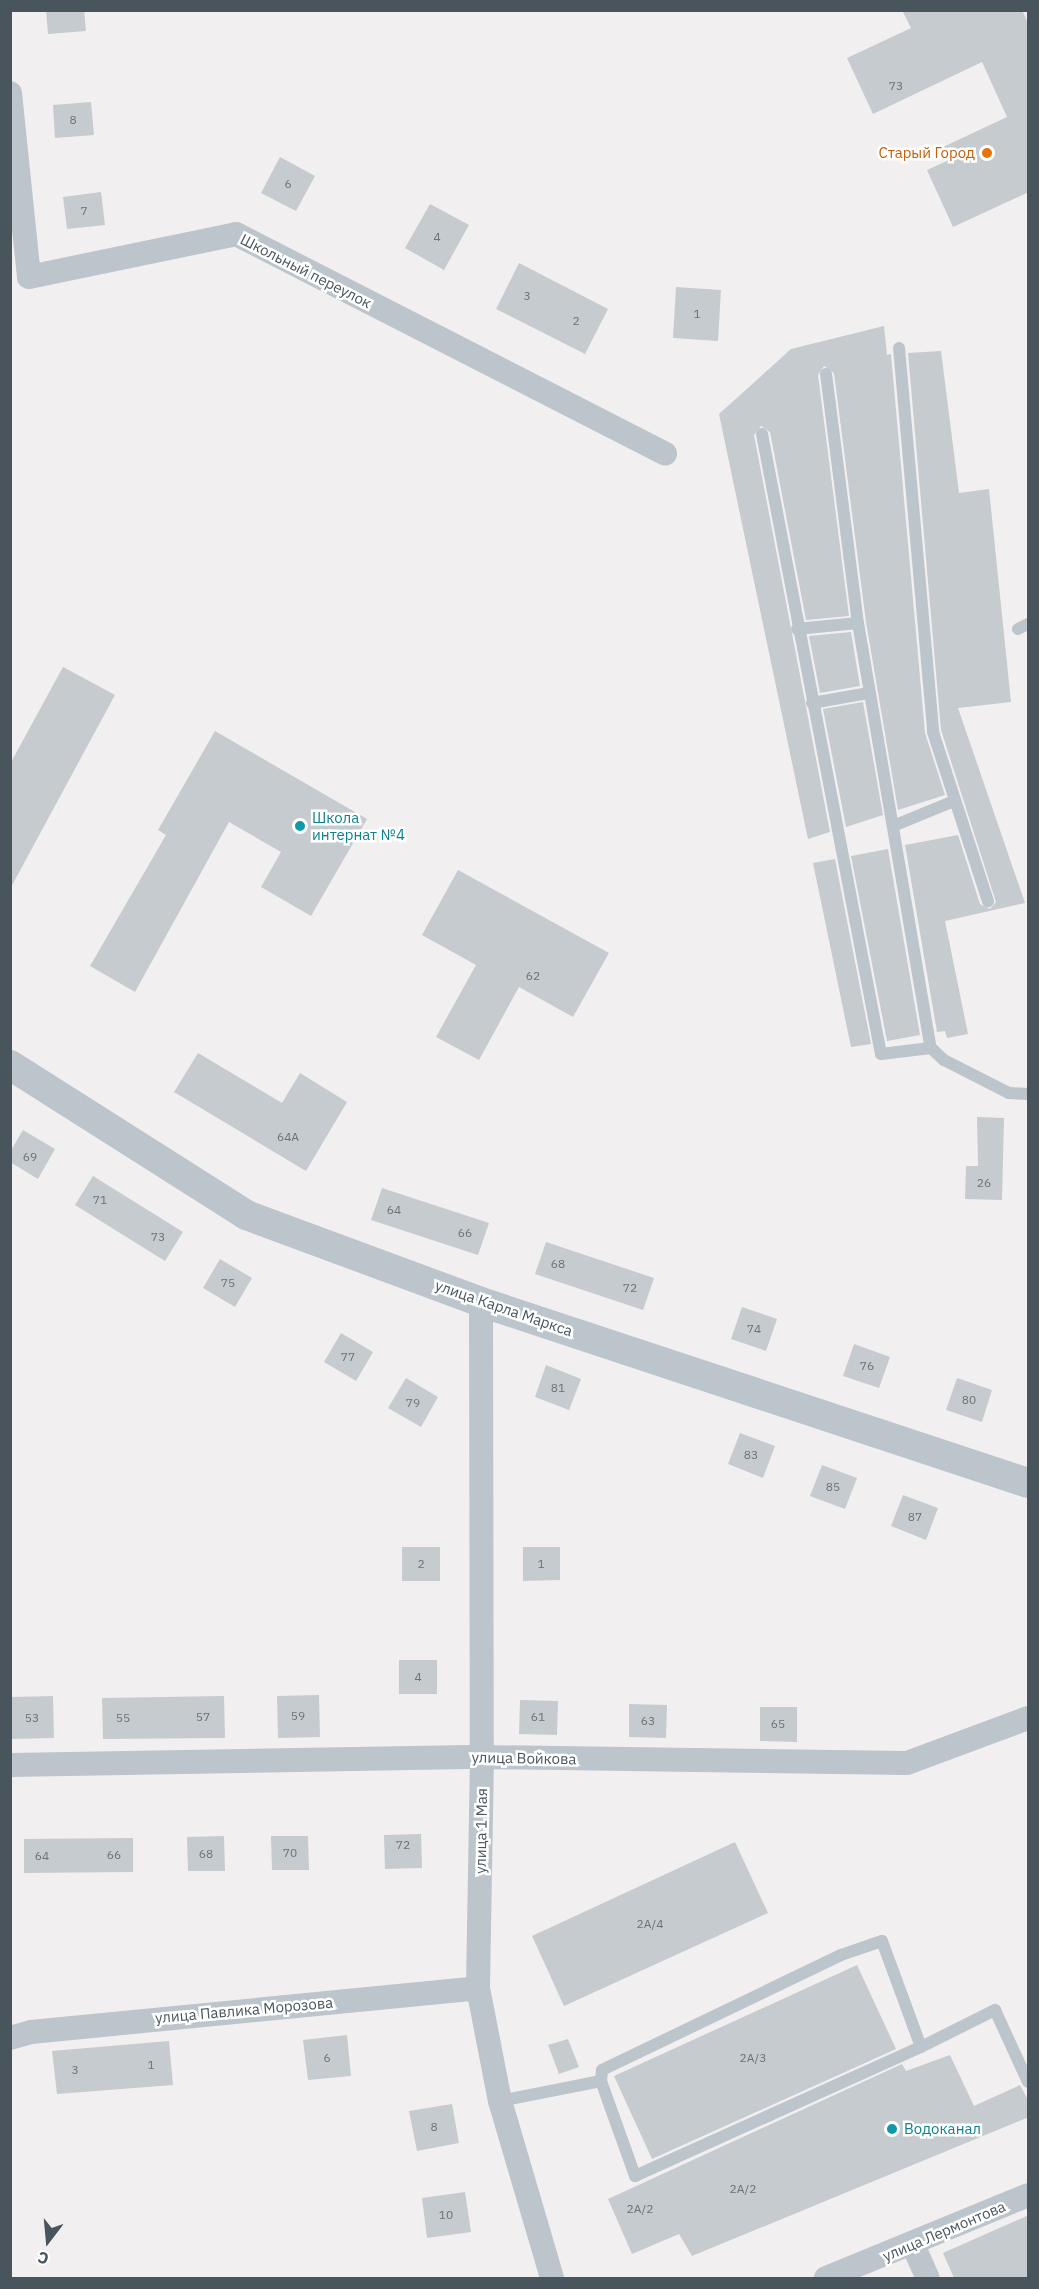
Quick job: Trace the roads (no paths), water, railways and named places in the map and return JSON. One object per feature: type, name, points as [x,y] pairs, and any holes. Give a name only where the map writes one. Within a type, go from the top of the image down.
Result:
[{"type":"street","name":"Школьный переулок","points":[[10,93],[29,277],[236,234],[665,454]]},
{"type":"street","name":"улица Карла Маркса","points":[[10,1065],[246,1215],[481,1302],[1029,1483]]},
{"type":"street","name":"улица 1 Мая","points":[[481,1302],[482,1757],[478,1988],[500,2101],[552,2278]]},
{"type":"street","name":"улица Войкова","points":[[10,1765],[482,1757],[907,1763],[1029,1718]]},
{"type":"street","name":"улица Павлика Морозова","points":[[10,2038],[31,2032],[478,1988]]},
{"type":"street","name":"улица Лермонтова","points":[[826,2278],[913,2245],[1029,2195]]},
{"type":"street","points":[[913,2245],[928,2278]]},
{"type":"lane","points":[[899,348],[933,732],[988,901]]},
{"type":"lane","points":[[826,374],[869,693],[932,1048],[944,1060],[1009,1093],[1029,1094]]},
{"type":"lane","points":[[762,434],[797,629],[881,1054],[932,1048]]},
{"type":"lane","points":[[797,629],[858,623]]},
{"type":"lane","points":[[812,703],[869,693]]},
{"type":"lane","points":[[893,826],[954,801]]},
{"type":"lane","points":[[921,2047],[882,1941],[841,1955],[602,2070],[601,2080],[635,2176],[921,2047],[995,2010],[1029,2082]]},
{"type":"lane","points":[[500,2101],[601,2080]]},
{"type":"place","name":"Старый Город","points":[[987,153]]},
{"type":"place","name":"Школа интернат №4","points":[[300,826]]},
{"type":"place","name":"Водоканал","points":[[892,2129]]}]
